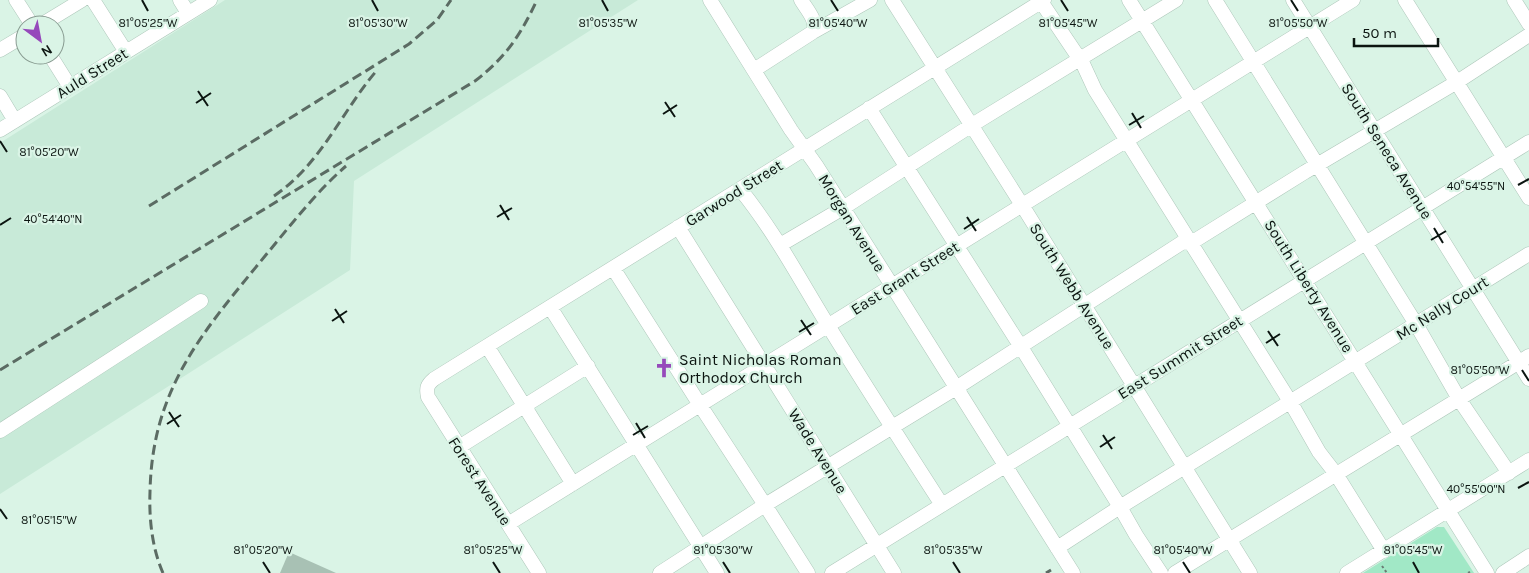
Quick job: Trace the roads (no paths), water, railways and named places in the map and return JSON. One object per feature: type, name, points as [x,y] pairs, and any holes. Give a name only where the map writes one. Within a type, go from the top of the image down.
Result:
[{"type":"street","points":[[16,0],[26,15]]},
{"type":"street","points":[[57,15],[82,0]]},
{"type":"street","points":[[93,0],[126,52]]},
{"type":"street","points":[[180,0],[188,13]]},
{"type":"street","name":"Auld Street","points":[[0,130],[210,0]]},
{"type":"street","name":"Morgan Avenue","points":[[710,0],[1073,573]]},
{"type":"street","points":[[801,0],[812,17],[815,28],[813,32]]},
{"type":"street","points":[[754,70],[813,32],[870,0]]},
{"type":"street","name":"South Webb Avenue","points":[[892,0],[1022,205],[1250,573]]},
{"type":"street","name":"South Liberty Avenue","points":[[1130,0],[1487,573]]},
{"type":"street","points":[[780,245],[843,208],[972,125],[1176,0]]},
{"type":"street","points":[[1215,0],[1416,324],[1459,399],[1509,473]]},
{"type":"street","name":"South Seneca Avenue","points":[[1293,0],[1473,289],[1524,359],[1529,379]]},
{"type":"street","name":"East Grant Street","points":[[508,524],[1353,0]]},
{"type":"street","points":[[1405,0],[1529,198]]},
{"type":"street","points":[[1514,0],[1529,24]]},
{"type":"street","points":[[1042,1],[1080,60],[1095,90],[1238,321],[1291,403],[1319,452],[1336,474],[1384,550]]},
{"type":"street","name":"Garwood Street","points":[[426,388],[434,379],[1042,1]]},
{"type":"street","points":[[660,573],[765,504],[956,388],[1183,242],[1191,243],[1318,164],[1457,82],[1529,35]]},
{"type":"street","points":[[0,50],[15,41]]},
{"type":"street","points":[[56,65],[70,87]]},
{"type":"street","points":[[0,96],[15,121]]},
{"type":"street","points":[[869,108],[1021,347],[1136,535],[1162,573]]},
{"type":"street","name":"East Summit Street","points":[[832,573],[1529,142]]},
{"type":"street","points":[[740,189],[759,213],[780,245],[828,325],[942,505]]},
{"type":"street","name":"Wade Avenue","points":[[678,227],[894,573]]},
{"type":"street","name":"Mc Nally Court","points":[[1057,548],[1184,467],[1291,403],[1529,254]]},
{"type":"street","points":[[613,268],[808,573]]},
{"type":"street","points":[[0,431],[201,301]]},
{"type":"street","points":[[550,307],[717,573]]},
{"type":"street","points":[[487,346],[573,484]]},
{"type":"street","points":[[1175,573],[1524,359]]},
{"type":"street","points":[[459,447],[588,366]]},
{"type":"street","name":"Forest Avenue","points":[[426,388],[428,397],[539,573]]},
{"type":"street","points":[[1347,573],[1529,460]]},
{"type":"street","points":[[1503,573],[1529,556]]},
{"type":"railway","points":[[149,206],[409,44],[437,20],[451,0]]},
{"type":"railway","points":[[0,370],[475,81],[511,45],[537,0]]},
{"type":"railway","points":[[274,196],[291,183],[318,153],[378,69]]},
{"type":"railway","points":[[163,573],[156,554],[152,533],[150,492],[153,455],[160,422],[171,392],[185,364],[221,310],[304,209],[346,166]]},
{"type":"railway","points":[[1046,573],[1051,570]]},
{"type":"place","name":"Saint Nicholas Roman Orthodox Church","points":[[664,368]]}]
